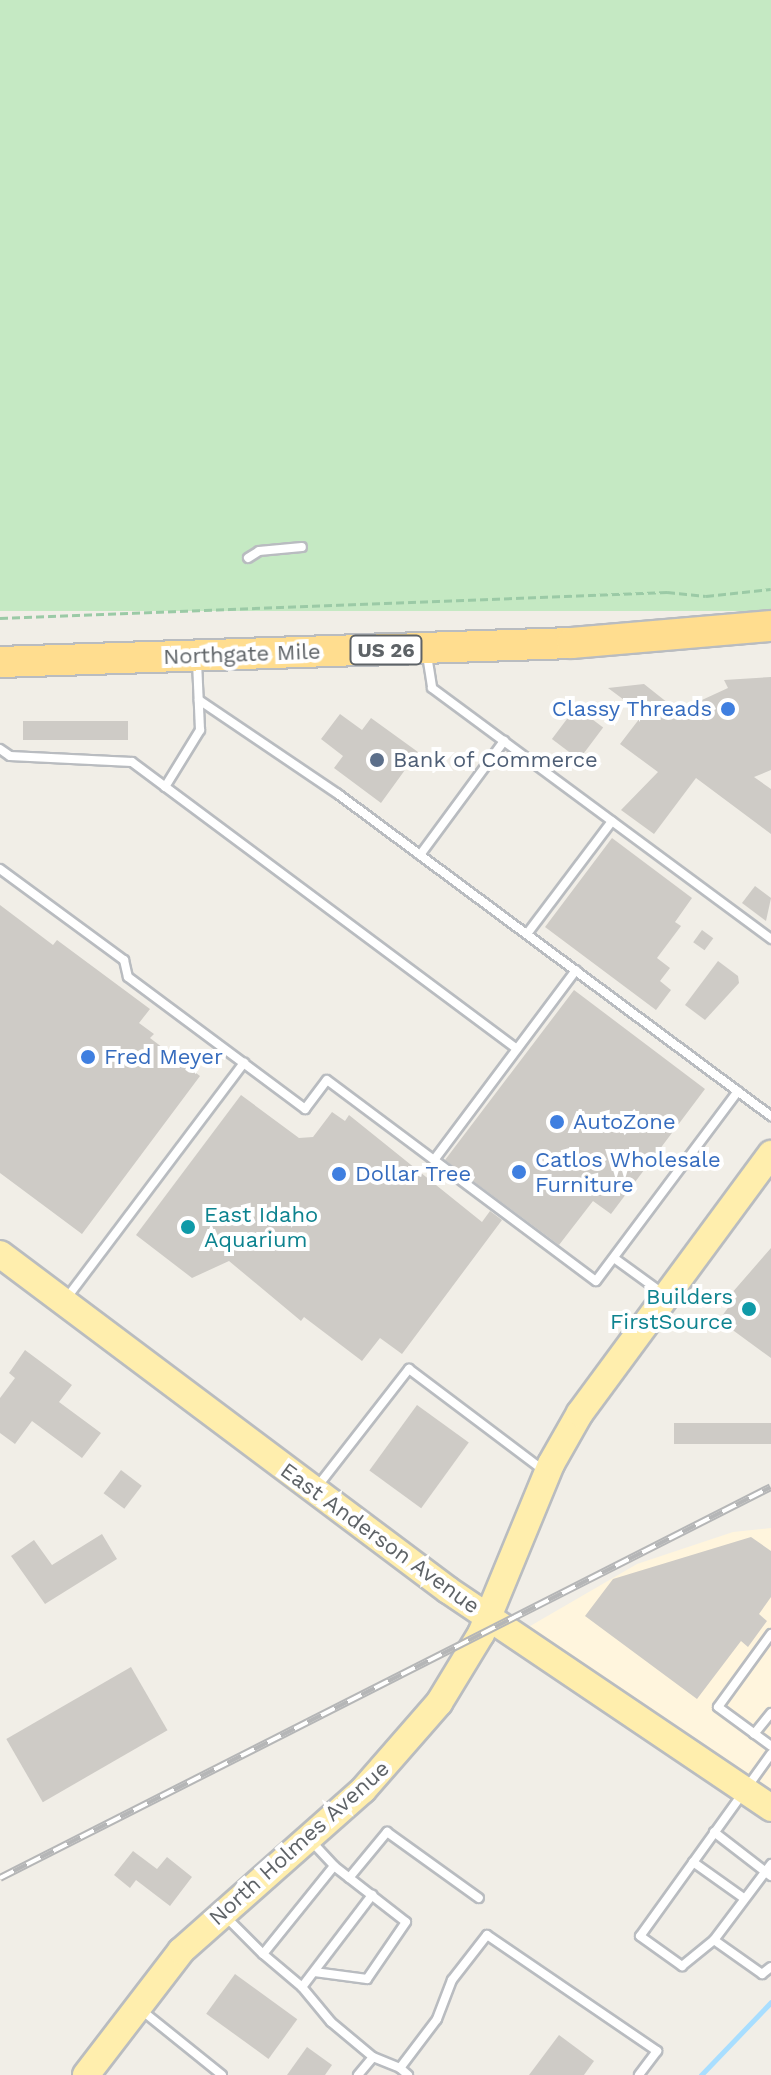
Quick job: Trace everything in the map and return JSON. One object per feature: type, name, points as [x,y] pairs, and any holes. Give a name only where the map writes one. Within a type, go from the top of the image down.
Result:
[{"type":"highway","name":"Northgate Mile","points":[[0,662],[427,649],[771,626]]},
{"type":"main road","name":"North Holmes Avenue","points":[[86,2075],[181,1951],[309,1838],[404,1747],[462,1668],[487,1617],[547,1473],[580,1413],[771,1154]]},
{"type":"main road","name":"East Anderson Avenue","points":[[0,1254],[487,1617],[771,1808]]},
{"type":"lane","points":[[248,558],[259,551],[302,547]]},
{"type":"lane","points":[[427,649],[432,688],[771,939]]},
{"type":"lane","points":[[165,787],[193,749],[200,730],[197,655]]},
{"type":"lane","points":[[199,700],[420,855],[771,1116]]},
{"type":"lane","points":[[420,855],[504,741]]},
{"type":"lane","points":[[0,749],[10,756],[132,762],[517,1049]]},
{"type":"lane","points":[[527,934],[612,821]]},
{"type":"lane","points":[[0,869],[124,960],[128,977],[305,1109],[327,1080],[596,1281],[738,1091]]},
{"type":"lane","points":[[434,1160],[576,970]]},
{"type":"lane","points":[[64,1302],[244,1063]]},
{"type":"lane","points":[[614,1258],[666,1296]]},
{"type":"lane","points":[[315,1490],[409,1369],[547,1473]]},
{"type":"lane","points":[[771,1634],[718,1707],[771,1746]]},
{"type":"lane","points":[[754,1734],[771,1713]]},
{"type":"lane","points":[[714,1832],[769,1870],[742,1897],[714,1940],[682,1966],[640,1936],[714,1832],[771,1754]]},
{"type":"lane","points":[[349,1878],[387,1832],[479,1898]]},
{"type":"lane","points":[[309,1838],[334,1866],[406,1922],[367,1979],[314,1972]]},
{"type":"lane","points":[[693,1862],[742,1897]]},
{"type":"lane","points":[[263,1954],[334,1866]]},
{"type":"lane","points":[[302,1987],[372,1895]]},
{"type":"lane","points":[[222,1912],[263,1954],[302,1987],[331,2022],[373,2057],[400,2068],[408,2075]]},
{"type":"lane","points":[[400,2068],[437,2019],[452,1980],[487,1935],[657,2051],[639,2075]]},
{"type":"lane","points":[[714,1940],[762,1974],[771,1967]]},
{"type":"lane","points":[[136,2006],[222,2075]]},
{"type":"lane","points":[[358,2075],[373,2057]]},
{"type":"path","points":[[0,618],[653,592],[706,596],[771,589]]},
{"type":"shaded area","points":[[771,1528],[771,1808],[513,1636],[637,1564],[733,1532]]},
{"type":"green space","points":[[0,0],[771,0],[771,611],[0,611]]},
{"type":"building","points":[[771,677],[771,770],[754,777],[771,789],[771,834],[696,778],[654,834],[621,810],[658,772],[620,744],[643,714],[608,688],[644,684],[678,711],[728,688],[724,680]]},
{"type":"building","points":[[576,707],[603,727],[579,759],[552,739]]},
{"type":"building","points":[[340,714],[362,730],[371,718],[418,752],[381,803],[334,768],[343,756],[321,739]]},
{"type":"building","points":[[23,721],[128,721],[128,740],[23,740]]},
{"type":"building","points":[[612,838],[692,898],[675,922],[681,926],[657,958],[670,968],[660,981],[671,990],[656,1010],[545,927]]},
{"type":"building","points":[[755,886],[771,898],[766,921],[742,903]]},
{"type":"building","name":"Fred Meyer","points":[[0,905],[53,945],[57,940],[150,1009],[139,1023],[154,1034],[150,1038],[200,1076],[82,1234],[0,1173]]},
{"type":"building","points":[[702,930],[713,938],[705,950],[693,942]]},
{"type":"building","points":[[718,961],[738,976],[739,983],[705,1020],[685,1005]]},
{"type":"building","points":[[574,990],[705,1089],[611,1214],[593,1201],[559,1245],[445,1160]]},
{"type":"building","points":[[241,1095],[299,1138],[313,1137],[332,1112],[345,1121],[349,1115],[482,1222],[490,1211],[502,1220],[402,1354],[380,1338],[362,1361],[304,1317],[301,1321],[229,1261],[192,1278],[136,1235]]},
{"type":"building","name":"Builders FirstSource","points":[[771,1248],[771,1358],[719,1320],[736,1297],[731,1294]]},
{"type":"building","points":[[25,1350],[72,1385],[59,1402],[101,1433],[82,1458],[32,1421],[15,1444],[0,1433],[0,1398],[15,1378],[9,1373]]},
{"type":"building","points":[[417,1405],[469,1443],[421,1508],[369,1471]]},
{"type":"building","points":[[674,1423],[771,1423],[771,1444],[674,1444]]},
{"type":"building","points":[[121,1470],[142,1486],[124,1509],[104,1493]]},
{"type":"building","points":[[102,1534],[117,1559],[45,1604],[11,1556],[34,1540],[52,1565]]},
{"type":"building","points":[[751,1537],[771,1551],[771,1597],[759,1614],[767,1621],[748,1647],[741,1641],[697,1699],[585,1616],[613,1579]]},
{"type":"building","points":[[131,1667],[168,1730],[43,1802],[6,1739]]},
{"type":"building","points":[[133,1851],[157,1869],[167,1857],[192,1877],[170,1906],[136,1880],[130,1888],[114,1875]]},
{"type":"building","points":[[235,1974],[297,2019],[268,2059],[206,2014]]},
{"type":"building","points":[[559,2035],[594,2061],[584,2075],[529,2075]]},
{"type":"building","points":[[307,2047],[332,2065],[325,2075],[287,2075]]},
{"type":"waterway","points":[[701,2075],[771,2002]]},
{"type":"railway","points":[[0,1878],[771,1487]]},
{"type":"place","name":"Classy Threads","points":[[728,709]]},
{"type":"place","name":"Bank of Commerce","points":[[377,760]]},
{"type":"place","name":"Fred Meyer","points":[[88,1057]]},
{"type":"place","name":"AutoZone","points":[[557,1122]]},
{"type":"place","name":"Catlos Wholesale Furniture","points":[[519,1172]]},
{"type":"place","name":"Dollar Tree","points":[[339,1174]]},
{"type":"place","name":"East Idaho Aquarium","points":[[188,1227]]},
{"type":"place","name":"Builders FirstSource","points":[[749,1309]]}]
